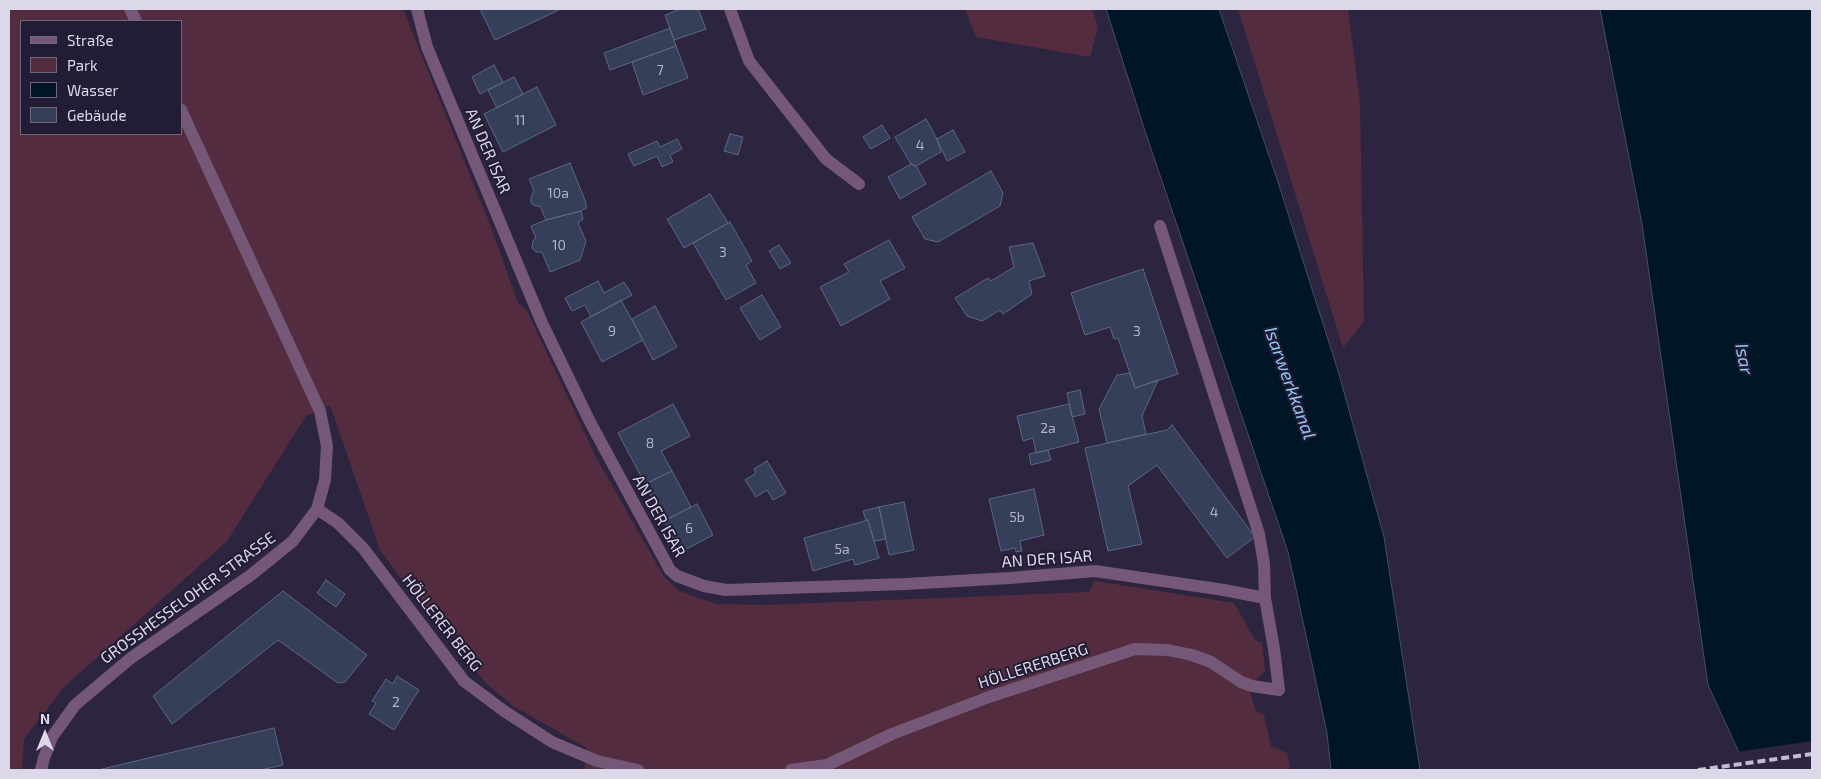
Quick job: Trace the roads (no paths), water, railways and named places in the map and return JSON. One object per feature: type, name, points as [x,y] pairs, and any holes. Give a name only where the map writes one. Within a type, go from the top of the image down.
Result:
[{"type":"street","name":"AN DER ISAR","points":[[417,9],[427,47],[542,323],[590,422],[670,570],[677,576],[704,586],[726,590],[905,584],[1095,571],[1265,598]]},
{"type":"street","points":[[730,9],[749,61],[826,159],[859,184]]},
{"type":"street","name":"GROSSHESSELOHER STRASSE","points":[[41,770],[52,737],[75,705],[131,658],[251,575],[293,541],[317,509],[325,480],[327,446],[320,411],[182,112]]},
{"type":"street","points":[[1160,226],[1259,534],[1264,564],[1265,598]]},
{"type":"street","name":"HÖLLERER BERG","points":[[317,509],[338,524],[363,548],[464,681],[504,711],[552,742],[597,761],[638,770]]},
{"type":"street","name":"HÖLLERERBERG","points":[[791,770],[827,765],[892,734],[989,697],[1135,649],[1168,650],[1192,655],[1211,662],[1242,682],[1265,690],[1279,690],[1265,598]]},
{"type":"water","name":"Isarwerkkanal","points":[[1106,9],[1219,9],[1278,182],[1339,374],[1384,537],[1420,770],[1331,770],[1327,733],[1288,552],[1146,134]]},
{"type":"water","name":"Isar","points":[[1600,9],[1812,9],[1812,770],[1747,770],[1708,685],[1642,224]]},
{"type":"railway","points":[[1698,770],[1812,754]]}]
